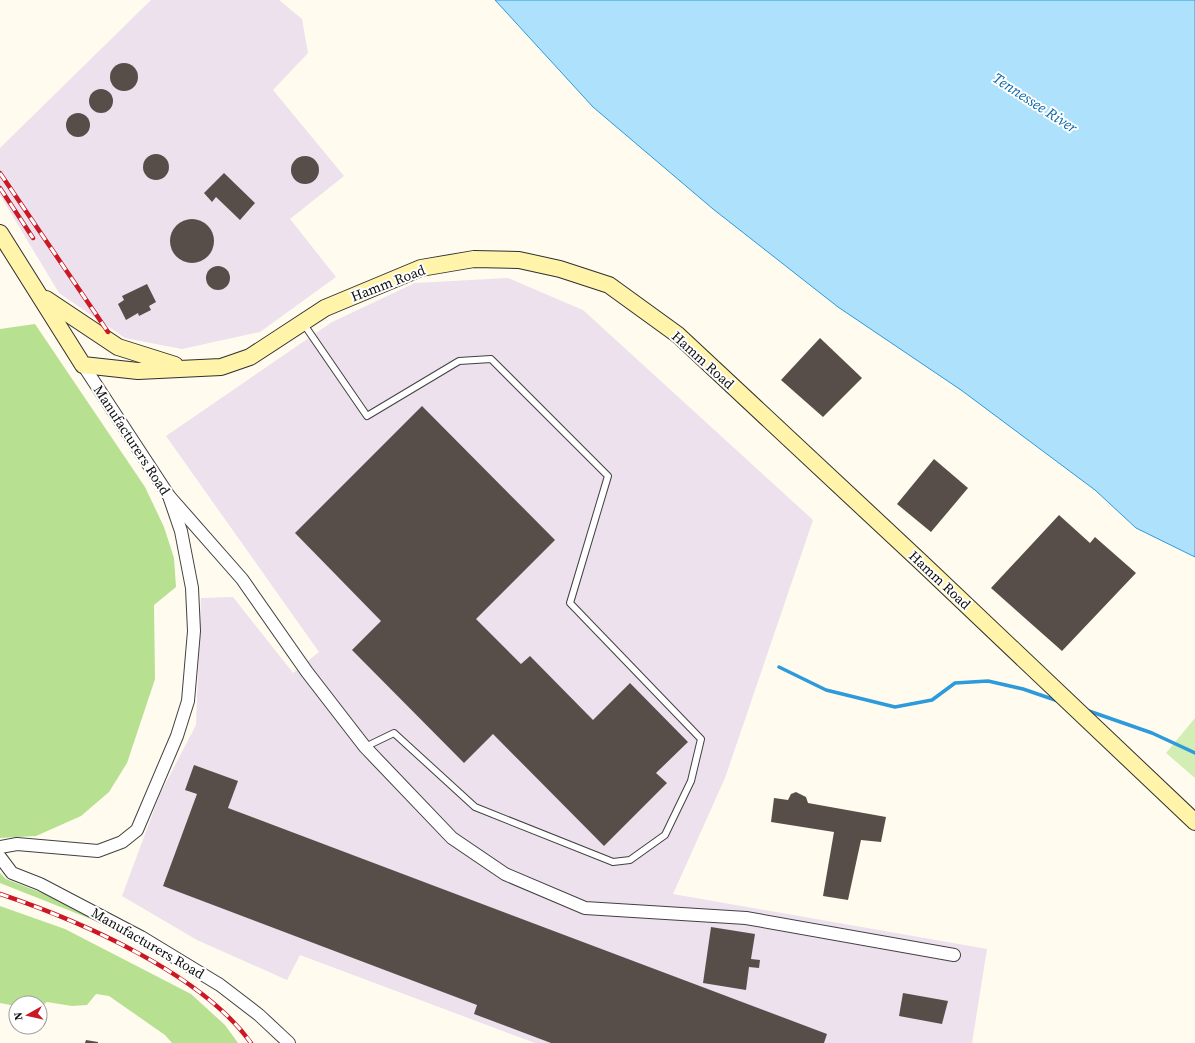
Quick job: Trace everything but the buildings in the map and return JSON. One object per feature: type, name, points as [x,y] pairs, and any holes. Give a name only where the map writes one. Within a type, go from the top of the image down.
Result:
[{"type":"main road","name":"Manufacturers Road","points":[[0,233],[82,364]]},
{"type":"main road","name":"Hamm Road","points":[[82,364],[138,371],[221,367],[250,357],[325,308],[421,268],[474,259],[519,260],[560,269],[608,285],[678,335],[921,562],[1195,822]]},
{"type":"main road","points":[[40,295],[118,347],[192,369]]},
{"type":"street","name":"Manufacturers Road","points":[[0,847],[17,844],[98,851],[110,848],[122,842],[137,830],[177,736],[188,701],[194,631],[192,588],[181,531],[169,496],[82,364]]},
{"type":"street","points":[[169,496],[242,579],[307,672],[365,748],[452,838],[505,874],[585,908],[746,918],[954,954]]},
{"type":"street","name":"Manufacturers Road","points":[[0,857],[12,873],[40,884],[140,937],[220,985],[259,1015],[289,1043]]},
{"type":"lane","points":[[303,323],[367,416],[459,361],[491,359],[608,476],[570,602],[701,739],[691,781],[665,835],[630,860],[612,862],[475,807],[394,733],[365,748]]},
{"type":"shaded area","points":[[151,0],[279,0],[302,19],[308,53],[273,90],[344,176],[290,219],[336,277],[260,332],[182,349],[125,338],[59,293],[0,195],[0,148]]},
{"type":"shaded area","points":[[508,278],[583,310],[813,520],[725,778],[673,894],[987,949],[972,1043],[535,1043],[300,955],[287,980],[197,940],[122,896],[160,794],[196,725],[201,598],[233,597],[293,673],[319,652],[166,436],[332,322],[415,283]]},
{"type":"green space","points":[[35,324],[145,487],[164,527],[174,558],[176,587],[154,605],[155,679],[127,763],[109,792],[81,816],[36,836],[0,838],[0,329]]},
{"type":"green space","points":[[1195,718],[1195,778],[1166,753]]},
{"type":"green space","points":[[0,873],[6,879],[60,900],[96,921],[0,883]]},
{"type":"green space","points":[[0,906],[65,929],[191,994],[225,1025],[238,1043],[172,1043],[165,1035],[109,996],[96,994],[87,1005],[72,1006],[48,1002],[48,995],[8,995],[8,1004],[0,1003]]},
{"type":"water","name":"Tennessee River","points":[[495,0],[1195,0],[1195,557],[1136,528],[1095,490],[961,390],[838,307],[713,209],[593,107]]},
{"type":"waterway","points":[[779,667],[826,690],[895,707],[932,700],[955,683],[988,681],[1023,689],[1058,701]]},
{"type":"waterway","points":[[1086,710],[1152,733],[1195,753]]},
{"type":"railway","points":[[0,173],[108,332]]},
{"type":"railway","points":[[0,188],[33,238]]},
{"type":"railway","points":[[0,894],[66,919],[137,952],[171,972],[202,994],[229,1018],[251,1043]]}]
